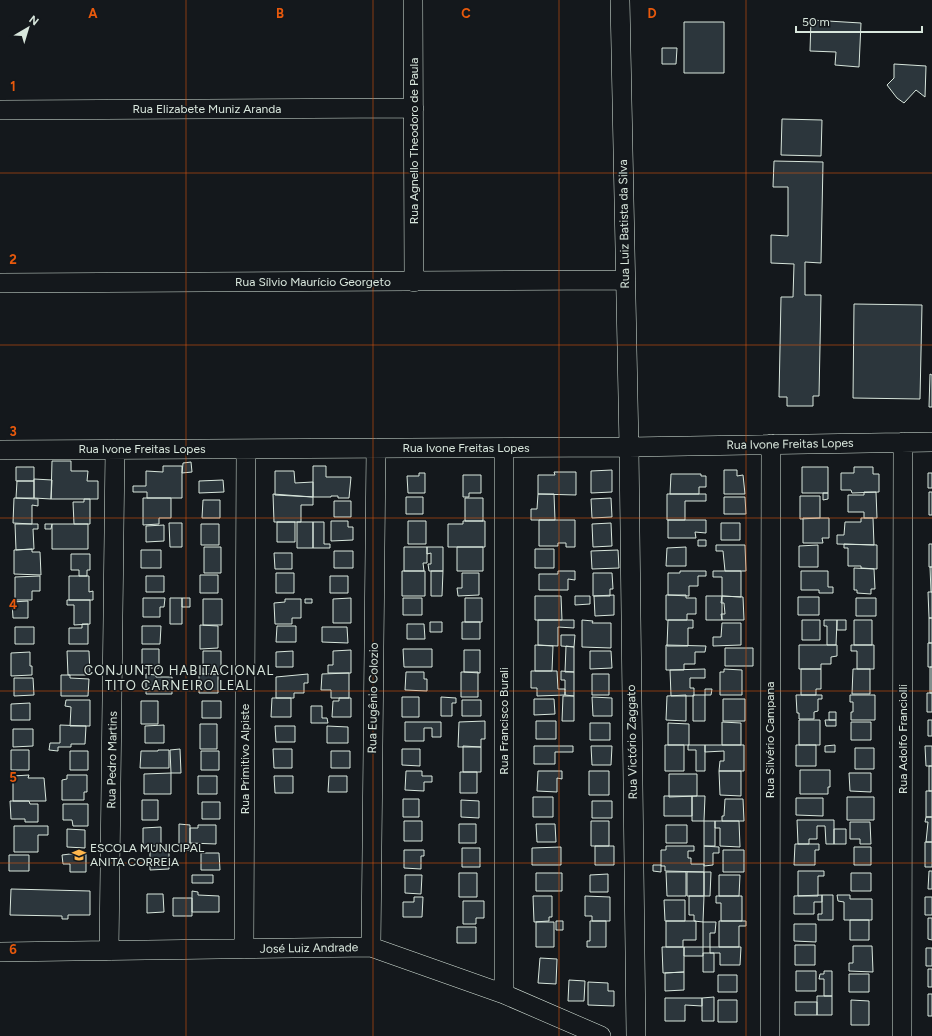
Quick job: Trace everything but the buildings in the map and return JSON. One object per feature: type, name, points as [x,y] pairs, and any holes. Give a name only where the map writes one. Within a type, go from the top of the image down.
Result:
[{"type":"street","name":"Rua Agnello Theodoro de Paula","points":[[413,0],[414,282]]},
{"type":"street","name":"Rua Luiz Batista da Silva","points":[[620,0],[629,447]]},
{"type":"street","name":"Rua Elizabete Muniz Aranda","points":[[0,110],[414,108]]},
{"type":"street","name":"Rua Sílvio Maurício Georgeto","points":[[0,283],[626,280]]},
{"type":"street","name":"Rua Adolfo Franciolli","points":[[902,1036],[903,442]]},
{"type":"street","name":"Rua Ivone Freitas Lopes","points":[[0,450],[629,447],[932,442]]},
{"type":"street","name":"Rua Silvério Campana","points":[[770,1036],[771,444]]},
{"type":"street","name":"Rua Victório Zaggato","points":[[629,447],[636,1036]]},
{"type":"street","name":"Rua Eugênio Colozio","points":[[371,947],[376,448]]},
{"type":"street","name":"Rua Francisco Burali","points":[[504,448],[504,994]]},
{"type":"street","name":"Rua Pedro Martins","points":[[109,951],[115,449]]},
{"type":"street","name":"Rua Primitivo Alpiste","points":[[244,949],[246,449]]},
{"type":"street","name":"José Luiz Andrade","points":[[0,952],[371,947],[504,994],[601,1036]]},
{"type":"place","name":"ESCOLA MUNICIPAL ANITA CORREIA","points":[[79,855]]},
{"type":"district","name":"CONJUNTO HABITACIONAL TITO CARNEIRO LEAL","points":[[179,678]]}]
